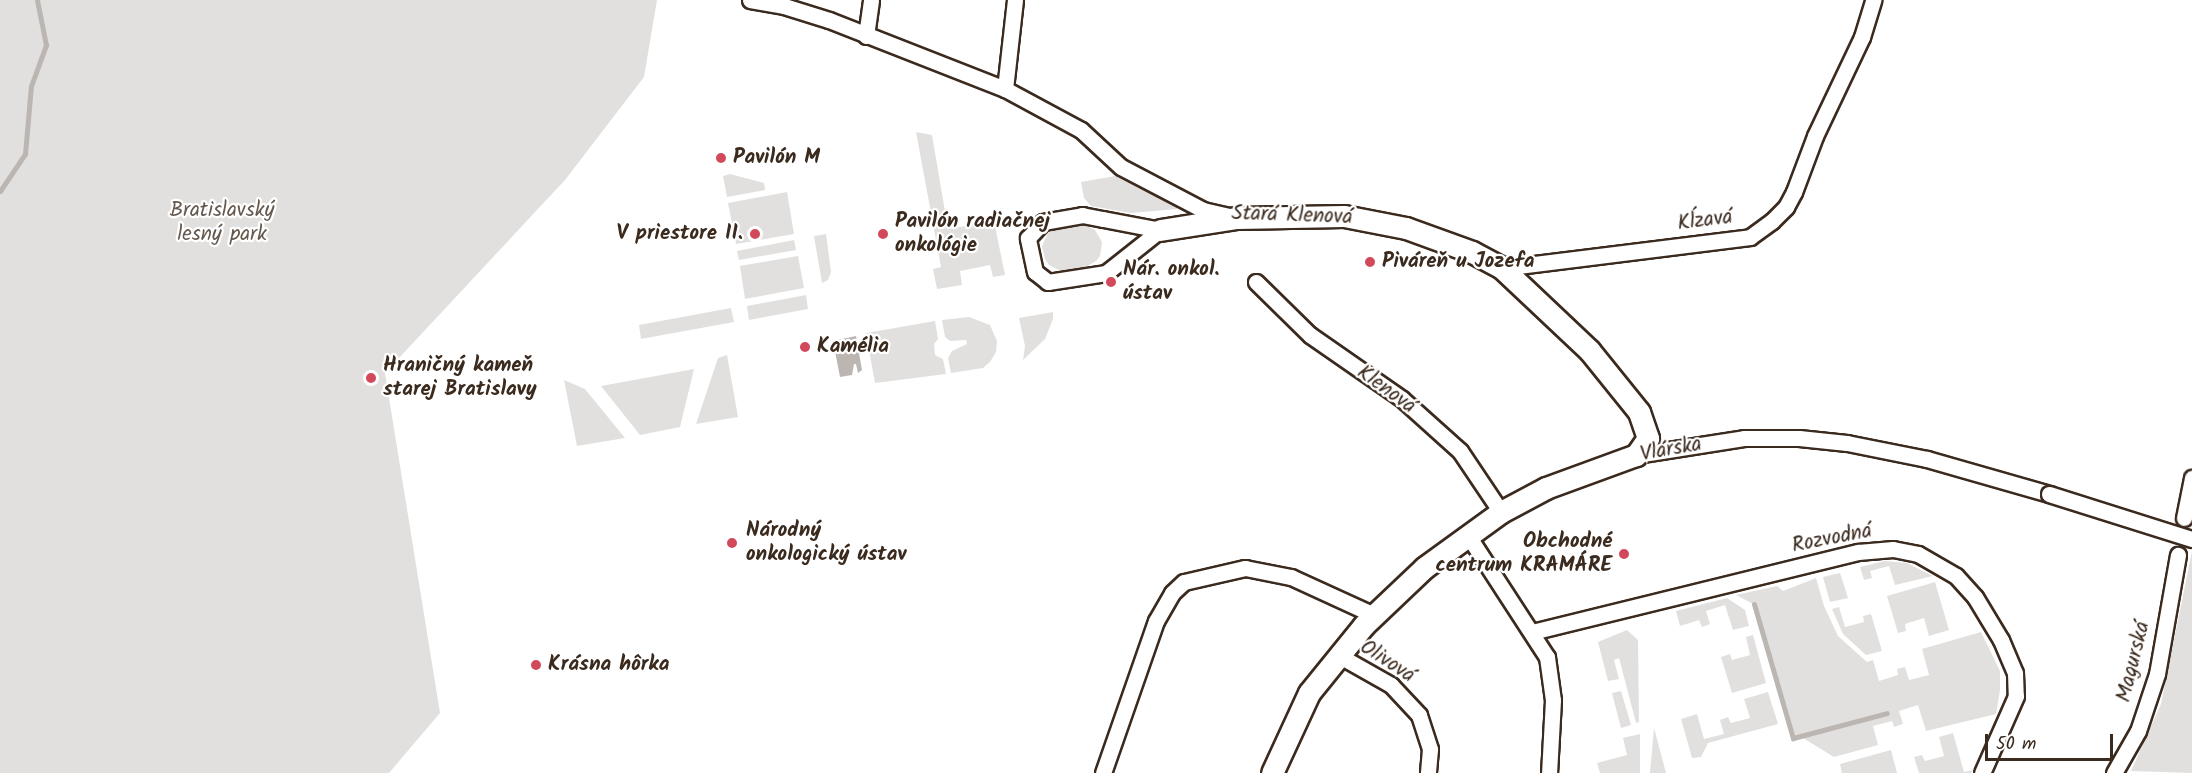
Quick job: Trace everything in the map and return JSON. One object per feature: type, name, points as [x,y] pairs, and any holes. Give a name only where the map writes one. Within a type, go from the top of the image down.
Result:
[{"type":"street","name":"Stará Klenová","points":[[750,0],[785,3],[1005,89],[1081,130],[1121,168],[1203,210],[1237,218],[1332,215],[1366,219],[1431,235],[1502,268],[1589,350],[1639,412],[1648,438],[1636,455]]},
{"type":"street","points":[[866,36],[871,0]]},
{"type":"street","points":[[1005,89],[1015,0]]},
{"type":"street","name":"Kĺzavá","points":[[1502,268],[1750,237],[1786,207],[1794,192],[1815,136],[1862,36],[1873,0]]},
{"type":"street","points":[[1160,230],[1106,273],[1048,282],[1035,272],[1028,238],[1043,222],[1082,215],[1160,230],[1237,218]]},
{"type":"street","name":"Klenová","points":[[1256,282],[1310,335],[1402,399],[1460,451],[1501,512]]},
{"type":"street","name":"Vlárska","points":[[1272,773],[1309,693],[1374,615],[1424,568],[1467,534],[1501,512],[1546,488],[1636,455],[1744,438],[1799,438],[1848,442],[1897,452],[2049,494],[2192,539]]},
{"type":"street","points":[[2184,518],[2192,478]]},
{"type":"street","points":[[1467,534],[1547,657],[1552,700],[1549,773]]},
{"type":"street","name":"Rozvodná","points":[[1532,632],[1858,552],[1893,549],[1918,554],[1948,570],[1968,588],[1992,623],[2015,673],[2016,696],[1982,773]]},
{"type":"street","name":"Magurská","points":[[2114,773],[2138,731],[2157,674],[2178,555]]},
{"type":"street","points":[[1103,773],[1156,621],[1172,593],[1184,582],[1245,568],[1291,577],[1374,615]]},
{"type":"street","name":"Olivová","points":[[1338,656],[1390,685],[1419,716],[1430,749],[1428,773]]},
{"type":"green space","name":"Bratislavský lesný park","points":[[0,0],[657,0],[644,77],[565,180],[385,373],[440,713],[389,773],[0,773]]},
{"type":"green space","points":[[916,132],[932,135],[948,229],[994,221],[1005,275],[993,277],[990,265],[960,271],[962,285],[937,289],[933,269],[941,267]]},
{"type":"green space","points":[[730,174],[764,183],[765,190],[727,197],[723,176]]},
{"type":"green space","points":[[1115,176],[1177,209],[1131,213],[1091,206],[1084,198],[1081,182]]},
{"type":"green space","points":[[787,192],[794,234],[736,244],[728,203]]},
{"type":"green space","points":[[1083,224],[1095,230],[1102,242],[1100,256],[1096,261],[1084,268],[1068,271],[1061,271],[1049,265],[1042,246],[1048,233],[1060,227]]},
{"type":"green space","points":[[826,234],[831,272],[828,280],[822,283],[814,236]]},
{"type":"green space","points":[[794,240],[796,250],[739,260],[737,251]]},
{"type":"green space","points":[[798,256],[804,288],[745,299],[740,266]]},
{"type":"green space","points":[[806,295],[808,309],[749,320],[747,306]]},
{"type":"green space","points":[[731,308],[734,322],[641,339],[639,325]]},
{"type":"green space","points":[[1053,312],[1053,319],[1045,339],[1023,360],[1025,346],[1019,318]]},
{"type":"green space","points":[[969,317],[990,325],[997,341],[996,352],[983,368],[951,373],[948,358],[952,351],[967,344],[966,340],[950,341],[945,337],[942,320]]},
{"type":"green space","points":[[935,321],[938,339],[934,344],[935,355],[943,359],[946,374],[875,383],[866,333]]},
{"type":"green space","points":[[727,355],[738,417],[696,424],[718,358]]},
{"type":"green space","points":[[694,369],[680,427],[640,435],[601,386]]},
{"type":"green space","points":[[564,380],[585,389],[625,438],[577,446]]},
{"type":"green space","points":[[2192,551],[2192,773],[2131,771],[2161,704]]},
{"type":"green space","points":[[1885,561],[1907,563],[1933,576],[1895,585],[1889,566],[1870,571],[1872,578],[1864,580],[1860,567]]},
{"type":"green space","points":[[1840,573],[1848,598],[1830,602],[1823,577]]},
{"type":"green space","points":[[1816,578],[1824,606],[1838,636],[1867,662],[1873,660],[1879,681],[1898,675],[1897,669],[1905,667],[1909,680],[1929,675],[1922,649],[1981,632],[2000,671],[1996,714],[1926,731],[1918,705],[1899,711],[1903,724],[1894,727],[1892,721],[1873,726],[1878,745],[1834,757],[1803,738],[1794,741],[1753,604],[1736,595],[1777,586],[1783,591]]},
{"type":"green space","points":[[1935,582],[1949,630],[1929,636],[1924,618],[1905,624],[1906,631],[1898,633],[1887,596]]},
{"type":"green space","points":[[1727,598],[1745,610],[1749,626],[1733,630],[1725,605],[1706,611],[1710,624],[1702,627],[1699,620],[1680,626],[1676,611]]},
{"type":"green space","points":[[1839,607],[1845,627],[1864,622],[1863,616],[1871,614],[1882,651],[1866,655],[1843,634],[1832,609]]},
{"type":"green space","points":[[1627,630],[1638,640],[1639,722],[1636,723],[1619,658],[1614,660],[1619,679],[1608,681],[1598,642]]},
{"type":"green space","points":[[1753,635],[1766,683],[1732,693],[1721,657],[1730,654],[1732,660],[1750,655],[1746,637]]},
{"type":"green space","points":[[1621,691],[1631,725],[1621,728],[1612,693]]},
{"type":"green space","points":[[1768,692],[1778,724],[1708,743],[1701,757],[1692,758],[1681,719],[1697,714],[1704,739],[1724,734],[1720,720],[1728,717],[1731,723],[1750,718],[1744,699]]},
{"type":"green space","points":[[1654,728],[1666,773],[1650,773]]},
{"type":"green space","points":[[1953,733],[1964,772],[1973,770],[1971,773],[1919,773],[1914,757],[1922,755],[1925,761],[1944,756],[1939,737]]},
{"type":"green space","points":[[1640,734],[1640,773],[1600,773],[1597,763],[1627,755],[1623,738]]},
{"type":"green space","points":[[1891,750],[1897,773],[1842,773],[1840,764]]},
{"type":"shaded area","points":[[856,336],[862,370],[858,373],[856,364],[854,364],[852,375],[840,377],[833,341]]},
{"type":"waterway","points":[[0,191],[25,154],[31,86],[46,45],[37,0]]},
{"type":"waterway","points":[[1754,604],[1793,738],[1887,713]]},
{"type":"place","name":"Pavilón M","points":[[721,158]]},
{"type":"place","name":"V priestore II.","points":[[755,234]]},
{"type":"place","name":"Pavilón radiačnej onkológie","points":[[883,234]]},
{"type":"place","name":"Piváreň u Jozefa","points":[[1370,262]]},
{"type":"place","name":"Nár. onkol. ústav","points":[[1111,282]]},
{"type":"place","name":"Kamélia","points":[[805,347]]},
{"type":"place","name":"Hraničný kameň starej Bratislavy","points":[[371,378]]},
{"type":"place","name":"Národný onkologický ústav","points":[[732,543]]},
{"type":"place","name":"Obchodné centrum KRAMÁRE","points":[[1624,554]]},
{"type":"place","name":"Krásna hôrka","points":[[536,665]]}]
